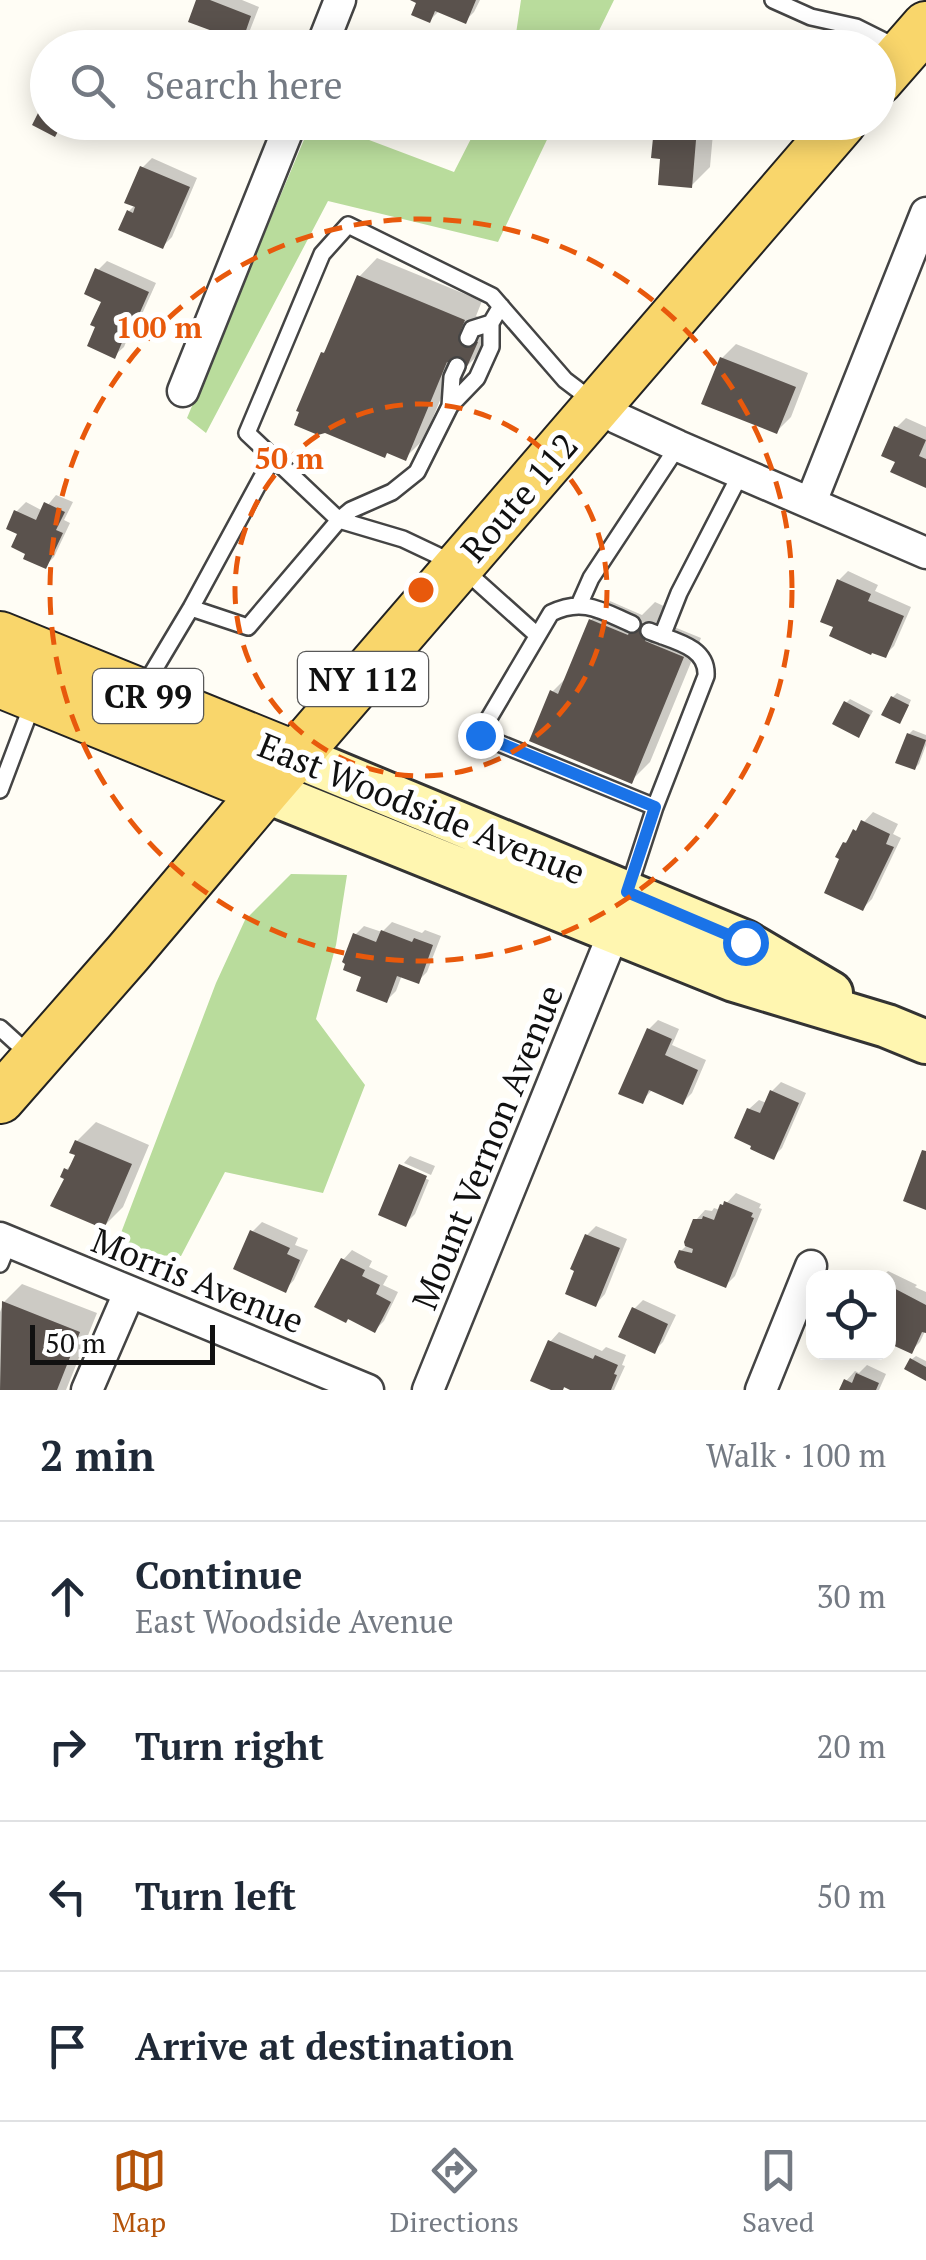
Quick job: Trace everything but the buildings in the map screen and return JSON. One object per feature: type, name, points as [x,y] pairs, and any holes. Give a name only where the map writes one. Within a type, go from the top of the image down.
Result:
[{"type":"main road","name":"Route 112","points":[[0,1099],[826,140]]},
{"type":"main road","name":"East Woodside Avenue","points":[[0,636],[140,693],[280,774],[614,932],[734,980],[907,1034]]},
{"type":"main road","name":"East Woodside Avenue","points":[[17,690],[627,892],[745,942],[907,1034]]},
{"type":"street","points":[[328,30],[340,0]]},
{"type":"street","points":[[183,391],[284,140]]},
{"type":"street","points":[[811,502],[926,213]]},
{"type":"street","points":[[598,405],[678,446],[926,553]]},
{"type":"street","name":"Mount Vernon Avenue","points":[[428,1390],[614,932]]},
{"type":"street","name":"Morris Avenue","points":[[3,1248],[129,1293],[368,1390]]},
{"type":"street","points":[[761,1390],[811,1266]]},
{"type":"street","points":[[87,1390],[129,1293]]},
{"type":"lane","points":[[773,0],[811,17],[862,30]]},
{"type":"lane","points":[[537,635],[460,566],[404,539],[339,520],[247,433],[322,254],[348,226],[492,296],[565,380],[598,405]]},
{"type":"lane","points":[[192,608],[248,627],[339,520],[351,510],[392,492],[417,472],[450,406],[477,378],[491,346],[491,323],[501,306]]},
{"type":"lane","points":[[468,338],[472,329],[491,323]]},
{"type":"lane","points":[[450,406],[452,377],[457,366]]},
{"type":"lane","points":[[578,605],[591,578],[678,446]]},
{"type":"lane","points":[[140,693],[192,608],[273,458]]},
{"type":"lane","points":[[627,892],[706,676],[700,653],[655,634],[741,474]]},
{"type":"lane","points":[[632,624],[591,606],[562,607],[551,613],[480,735],[655,807]]},
{"type":"lane","points":[[0,790],[17,690]]},
{"type":"lane","points":[[0,1028],[35,1060]]},
{"type":"green space","points":[[521,0],[614,0],[599,30],[517,30]]},
{"type":"green space","points":[[304,140],[369,140],[454,172],[470,140],[547,140],[498,242],[328,201],[206,433],[187,418]]},
{"type":"green space","points":[[291,874],[347,875],[336,945],[316,1019],[365,1085],[323,1193],[225,1172],[181,1256],[113,1254],[216,983],[245,920]]},
{"type":"route","points":[[480,735],[655,807],[627,892],[745,942]]}]
